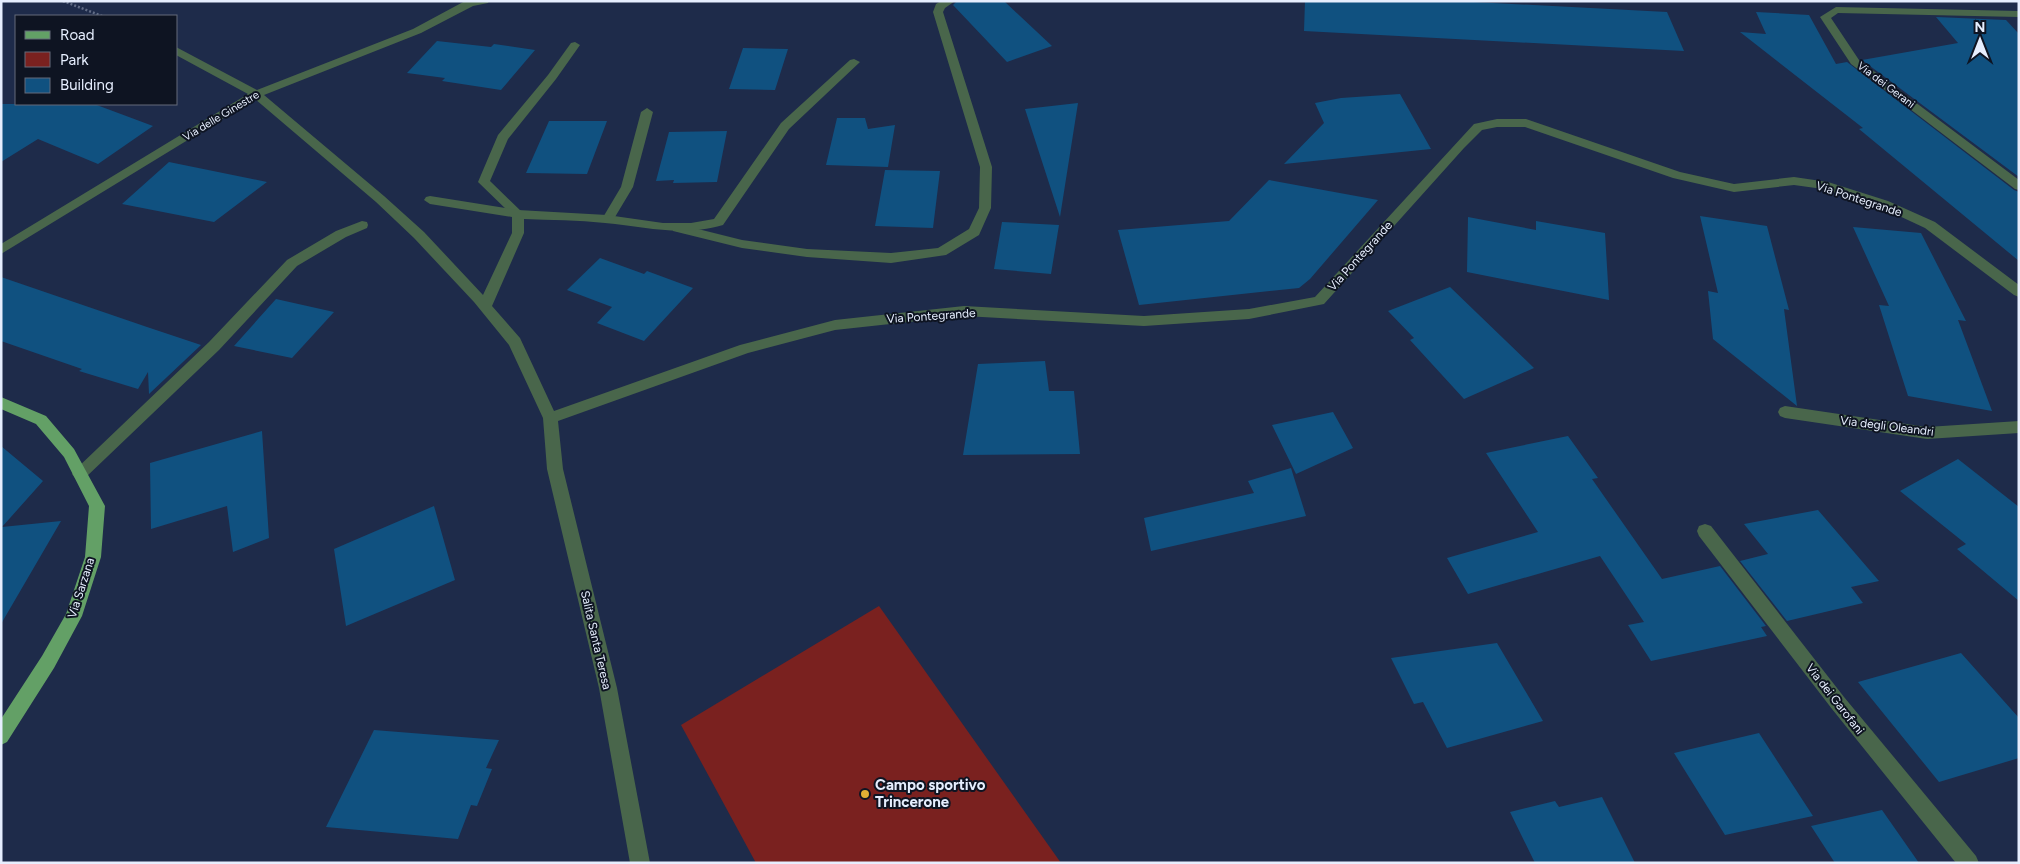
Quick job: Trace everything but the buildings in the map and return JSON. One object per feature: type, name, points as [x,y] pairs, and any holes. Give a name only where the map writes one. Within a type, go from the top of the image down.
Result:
[{"type":"main road","name":"Via Sarzana","points":[[1,403],[41,420],[70,453],[97,506],[92,557],[74,616],[48,662],[1,736]]},
{"type":"street","name":"Via delle Ginestre","points":[[1,250],[256,94],[417,30],[470,3],[484,1]]},
{"type":"street","points":[[430,200],[518,214],[608,219],[678,228],[751,245],[806,253],[891,258],[941,252],[974,232],[985,208],[986,167],[938,12],[940,6],[950,1]]},
{"type":"street","name":"Via dei Gerani","points":[[2019,14],[1836,10],[1825,17],[1855,62],[2019,186]]},
{"type":"street","points":[[486,307],[518,233],[518,214],[484,182],[502,138],[575,45]]},
{"type":"street","name":"Salita Santa Teresa","points":[[178,51],[256,94],[380,199],[419,235],[486,307],[515,342],[550,418],[555,469],[608,688],[640,863]]},
{"type":"street","points":[[678,228],[706,226],[718,222],[784,126],[854,62]]},
{"type":"street","points":[[608,219],[627,188],[647,112]]},
{"type":"street","name":"Via Pontegrande","points":[[550,418],[745,349],[836,325],[964,311],[1144,321],[1249,314],[1319,301],[1460,145],[1478,127],[1497,123],[1526,123],[1677,175],[1734,188],[1794,181],[1824,185],[1876,202],[1930,224],[2019,292]]},
{"type":"street","points":[[80,474],[214,346],[292,263],[341,234],[362,225]]},
{"type":"street","name":"Via degli Oleandri","points":[[1785,412],[1927,433],[2019,426]]},
{"type":"street","name":"Via dei Garofani","points":[[1705,531],[1838,703],[1969,863]]},
{"type":"path","points":[[63,1],[99,15]]},
{"type":"green space","name":"Campo sportivo Trincerone","points":[[879,606],[1061,863],[756,863],[681,725]]},
{"type":"place","name":"Campo sportivo Trincerone","points":[[865,794]]}]
